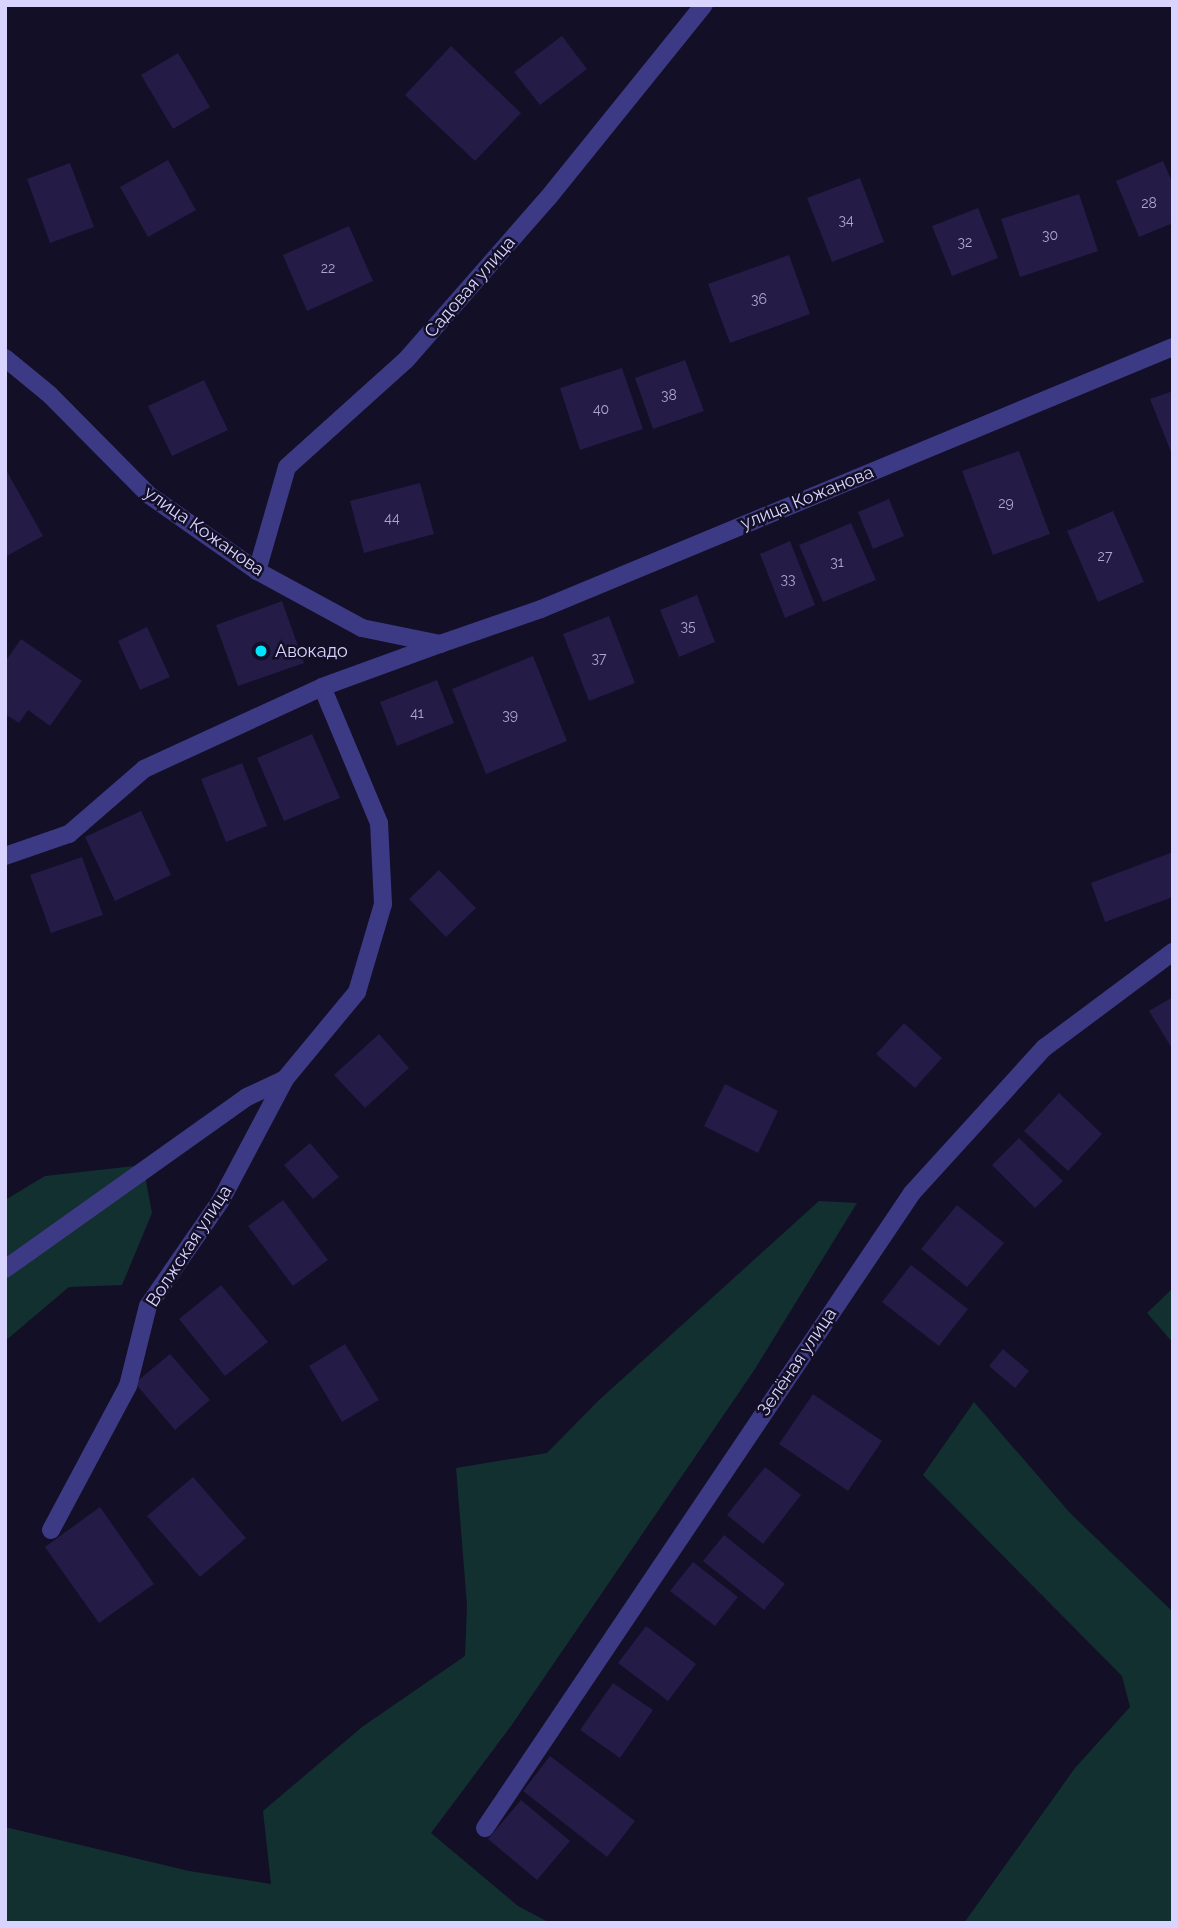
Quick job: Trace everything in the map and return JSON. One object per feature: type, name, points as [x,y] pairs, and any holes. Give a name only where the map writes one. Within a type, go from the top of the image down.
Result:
[{"type":"street","name":"Садовая улица","points":[[257,571],[287,467],[406,360],[548,198],[705,5]]},
{"type":"street","name":"улица Кожанова","points":[[5,856],[69,834],[144,769],[322,687],[541,609],[1173,347]]},
{"type":"street","name":"улица Кожанова","points":[[5,358],[50,395],[149,495],[257,571],[362,628],[440,644]]},
{"type":"street","name":"Волжская улица","points":[[51,1531],[128,1386],[148,1306],[221,1200],[285,1079],[357,992],[383,904],[379,823],[322,687]]},
{"type":"street","name":"Зелёная улица","points":[[485,1828],[912,1192],[1044,1048],[1173,952]]},
{"type":"street","name":"Волжская улица","points":[[5,1269],[247,1097],[285,1079]]},
{"type":"green space","points":[[143,1165],[152,1213],[122,1285],[69,1287],[5,1341],[5,1200],[45,1176]]},
{"type":"green space","points":[[819,1201],[857,1203],[753,1372],[511,1726],[431,1833],[518,1906],[550,1923],[5,1923],[5,1827],[189,1871],[271,1884],[263,1811],[362,1727],[465,1656],[467,1605],[456,1468],[547,1453],[598,1401]]},
{"type":"green space","points":[[1173,1288],[1173,1343],[1147,1313]]},
{"type":"green space","points":[[974,1402],[1070,1513],[1173,1612],[1173,1923],[964,1923],[1075,1768],[1130,1707],[1122,1676],[923,1475]]},
{"type":"building","points":[[562,36],[587,69],[540,105],[514,72]]},
{"type":"building","points":[[451,46],[521,113],[475,161],[405,95]]},
{"type":"building","points":[[178,53],[210,107],[173,129],[141,75]]},
{"type":"building","points":[[168,160],[196,210],[148,237],[120,187]]},
{"type":"building","points":[[1163,161],[1173,184],[1173,223],[1139,237],[1116,181]]},
{"type":"building","points":[[70,163],[94,227],[50,243],[27,179]]},
{"type":"building","points":[[860,178],[884,242],[832,262],[807,198]]},
{"type":"building","points":[[1079,194],[1098,251],[1020,277],[1001,219]]},
{"type":"building","points":[[978,208],[998,258],[952,276],[932,226]]},
{"type":"building","points":[[349,226],[373,281],[307,311],[283,255]]},
{"type":"building","points":[[789,255],[810,314],[730,343],[708,284]]},
{"type":"building","points":[[685,360],[704,411],[653,429],[635,378]]},
{"type":"building","points":[[622,368],[643,429],[580,450],[560,388]]},
{"type":"building","points":[[204,380],[228,430],[172,456],[148,406]]},
{"type":"building","points":[[1173,391],[1173,451],[1171,452],[1150,399]]},
{"type":"building","points":[[1019,451],[1050,534],[993,555],[962,471]]},
{"type":"building","points":[[5,468],[43,536],[5,557]]},
{"type":"building","points":[[420,483],[434,534],[364,553],[350,501]]},
{"type":"building","points":[[889,499],[904,536],[873,549],[858,512]]},
{"type":"building","points":[[1113,511],[1144,582],[1098,602],[1067,531]]},
{"type":"building","points":[[851,523],[876,580],[823,602],[799,545]]},
{"type":"building","points":[[790,541],[815,605],[785,618],[760,554]]},
{"type":"building","points":[[697,595],[715,642],[679,657],[660,610]]},
{"type":"building","points":[[282,601],[304,663],[238,686],[216,625]]},
{"type":"building","points":[[609,616],[635,683],[589,701],[563,634]]},
{"type":"building","points":[[147,627],[170,677],[140,690],[118,641]]},
{"type":"building","points":[[21,639],[82,681],[50,726],[28,710],[19,723],[5,714],[5,662]]},
{"type":"building","points":[[533,656],[567,741],[486,774],[452,689]]},
{"type":"building","points":[[437,680],[454,723],[397,746],[380,702]]},
{"type":"building","points":[[312,734],[340,798],[284,821],[257,758]]},
{"type":"building","points":[[242,763],[267,826],[226,842],[201,779]]},
{"type":"building","points":[[141,811],[171,875],[115,901],[85,837]]},
{"type":"building","points":[[1173,852],[1173,897],[1105,922],[1091,883]]},
{"type":"building","points":[[82,857],[103,915],[51,933],[30,875]]},
{"type":"building","points":[[439,870],[476,908],[446,937],[409,899]]},
{"type":"building","points":[[1173,997],[1173,1050],[1149,1011]]},
{"type":"building","points":[[904,1023],[942,1058],[915,1088],[876,1054]]},
{"type":"building","points":[[379,1034],[409,1068],[365,1108],[334,1075]]},
{"type":"building","points":[[725,1084],[778,1111],[758,1153],[704,1126]]},
{"type":"building","points":[[1059,1093],[1102,1134],[1068,1171],[1024,1131]]},
{"type":"building","points":[[1019,1138],[1063,1181],[1035,1208],[992,1165]]},
{"type":"building","points":[[310,1143],[339,1177],[313,1199],[284,1165]]},
{"type":"building","points":[[283,1200],[328,1260],[293,1286],[248,1226]]},
{"type":"building","points":[[957,1205],[1004,1243],[967,1287],[921,1249]]},
{"type":"building","points":[[911,1265],[968,1309],[939,1346],[882,1302]]},
{"type":"building","points":[[221,1285],[268,1342],[225,1376],[179,1319]]},
{"type":"building","points":[[345,1344],[379,1400],[342,1422],[309,1366]]},
{"type":"building","points":[[1003,1349],[1029,1371],[1015,1388],[989,1366]]},
{"type":"building","points":[[170,1354],[210,1400],[175,1430],[135,1383]]},
{"type":"building","points":[[813,1394],[882,1441],[848,1491],[779,1444]]},
{"type":"building","points":[[765,1467],[801,1495],[763,1544],[727,1515]]},
{"type":"building","points":[[193,1477],[246,1538],[200,1577],[147,1516]]},
{"type":"building","points":[[100,1507],[154,1584],[99,1623],[45,1547]]},
{"type":"building","points":[[724,1535],[785,1584],[764,1610],[703,1561]]},
{"type":"building","points":[[693,1562],[738,1597],[715,1626],[670,1591]]},
{"type":"building","points":[[646,1626],[696,1664],[668,1701],[618,1663]]},
{"type":"building","points":[[613,1683],[653,1710],[620,1758],[580,1730]]},
{"type":"building","points":[[550,1756],[635,1821],[607,1857],[523,1791]]},
{"type":"building","points":[[521,1800],[570,1841],[537,1880],[488,1839]]},
{"type":"place","name":"Авокадо","points":[[261,651]]}]
